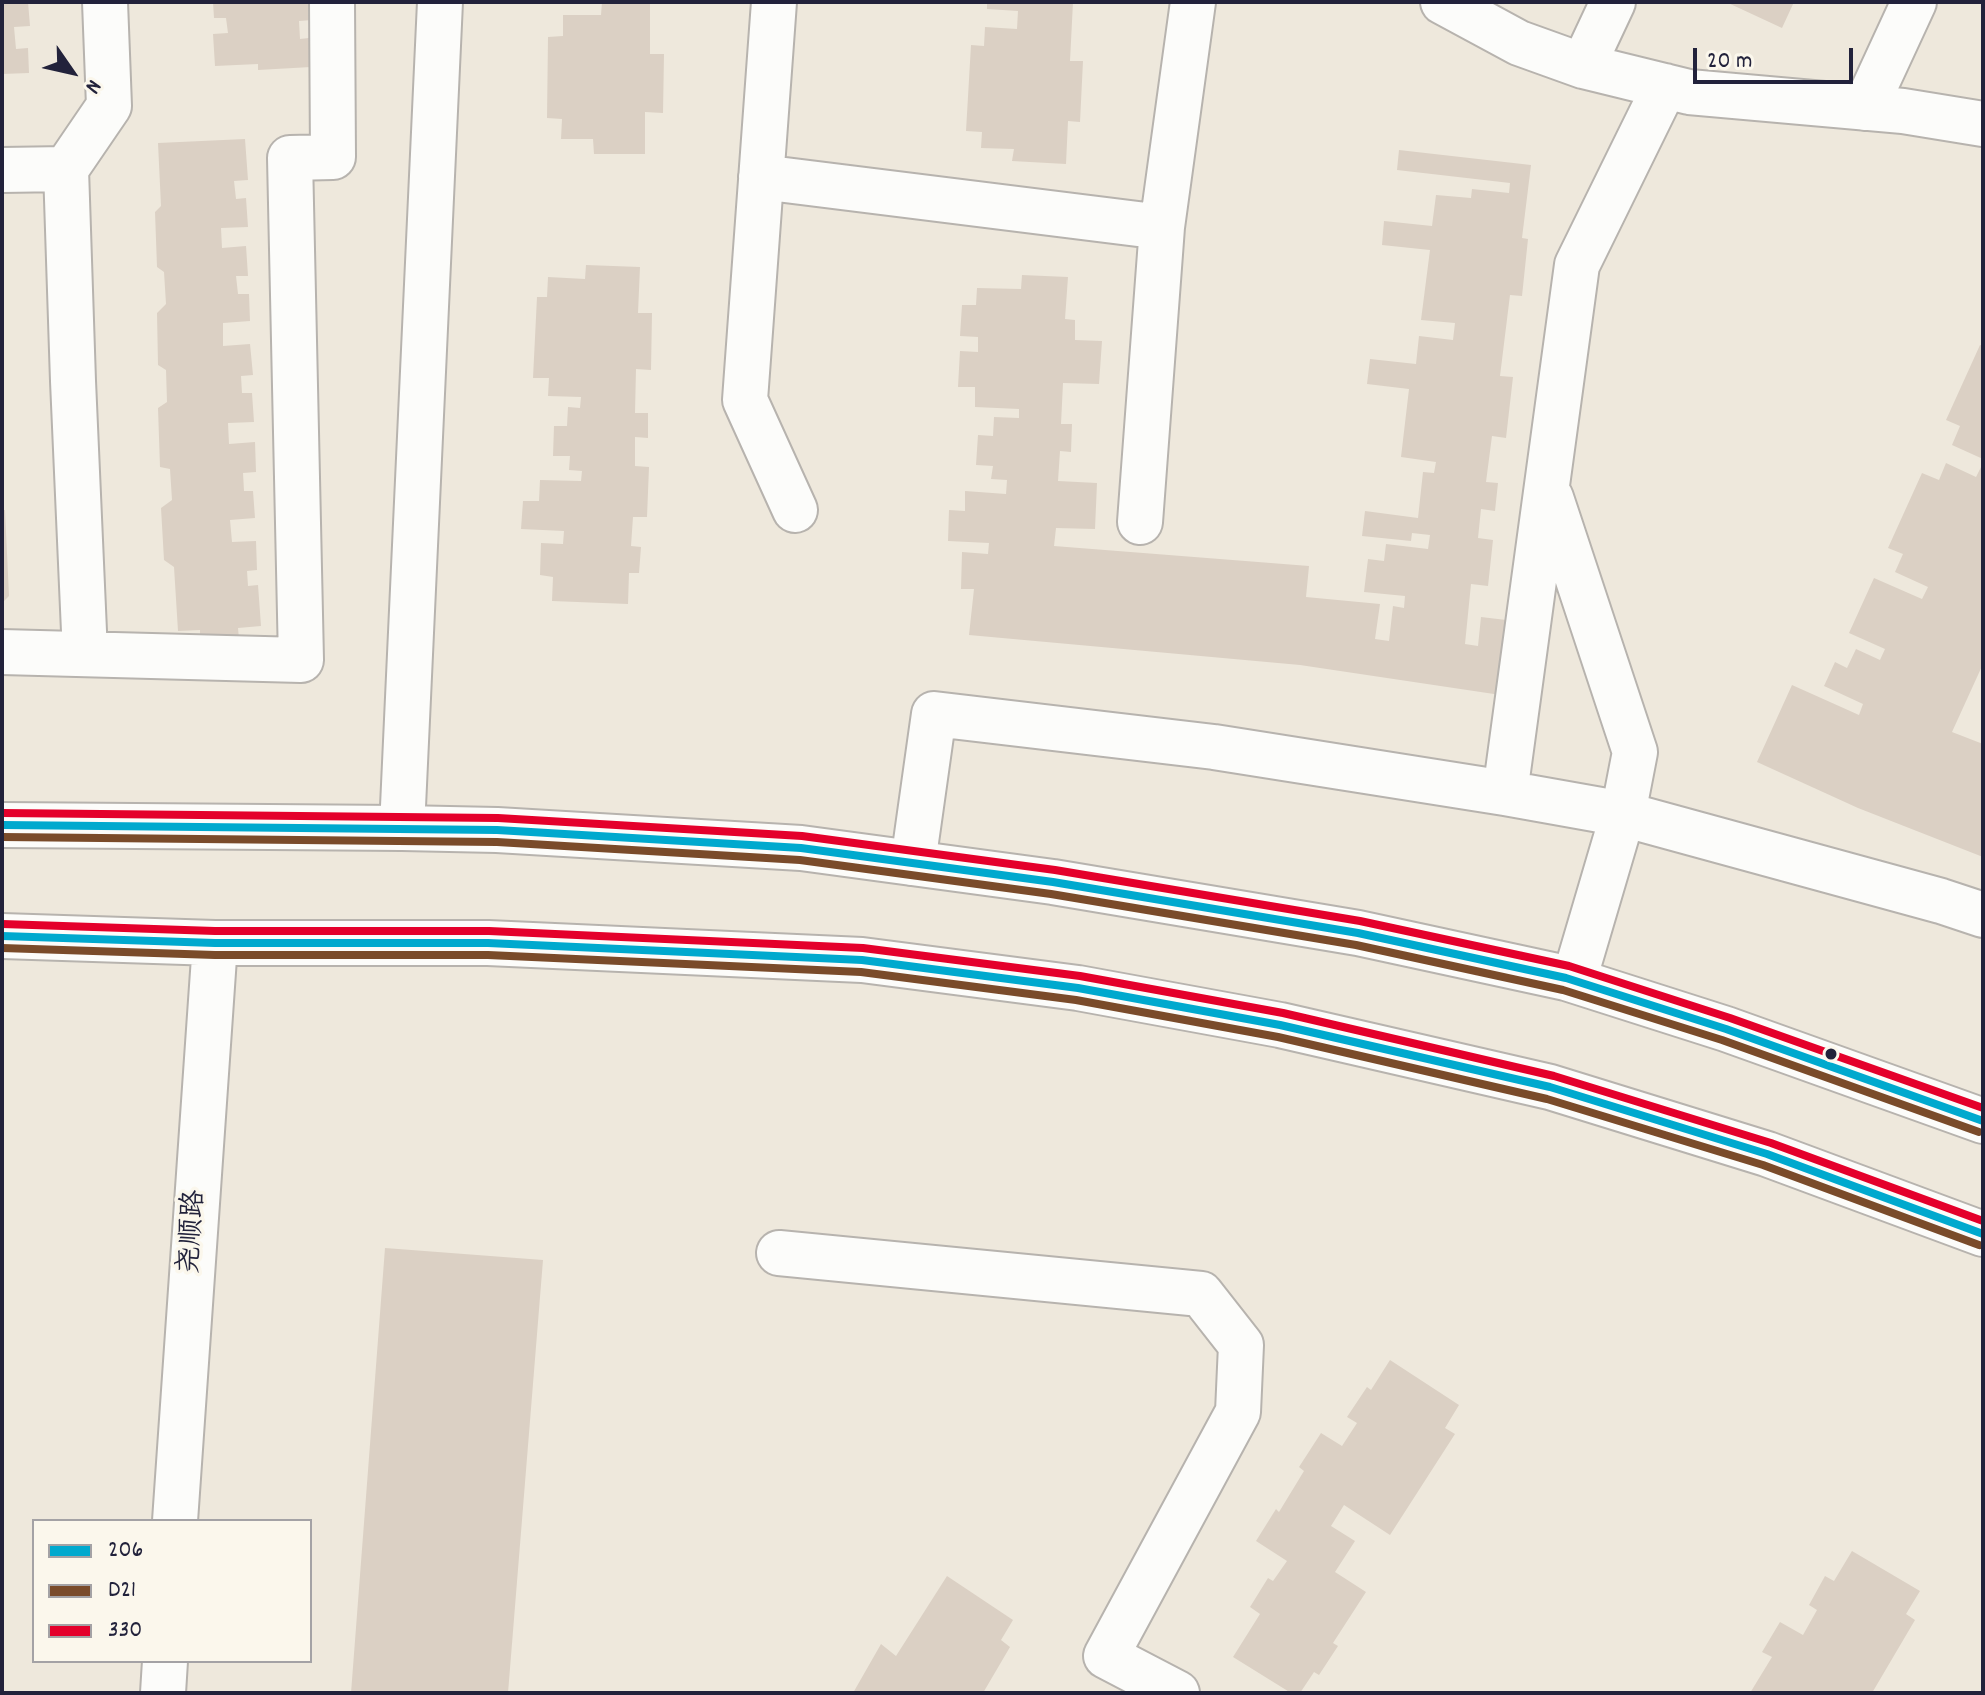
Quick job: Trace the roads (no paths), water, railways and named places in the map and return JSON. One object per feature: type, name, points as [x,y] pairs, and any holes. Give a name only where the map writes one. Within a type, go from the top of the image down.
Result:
[{"type":"main road","points":[[85,654],[66,169],[109,106],[105,2]]},
{"type":"main road","points":[[2,652],[301,660],[290,158],[333,157],[332,2]]},
{"type":"main road","points":[[402,828],[440,2]]},
{"type":"main road","points":[[774,2],[745,400],[795,510]]},
{"type":"main road","points":[[1140,522],[1162,227],[1193,2]]},
{"type":"main road","points":[[1443,2],[1519,43],[1583,66],[1689,92],[1903,111],[1983,124]]},
{"type":"main road","points":[[1583,66],[1613,2]]},
{"type":"main road","points":[[1865,108],[1914,2]]},
{"type":"main road","points":[[1505,793],[1577,265],[1665,86]]},
{"type":"main road","points":[[2,170],[66,169]]},
{"type":"main road","points":[[761,177],[1162,227]]},
{"type":"main road","points":[[1548,488],[1635,752],[1623,814],[1574,980]]},
{"type":"main road","points":[[913,863],[934,714],[1214,747],[1623,814],[1983,915]]},
{"type":"main road","points":[[2,825],[497,830],[801,848],[1053,882],[1358,933],[1574,980],[1726,1029],[1983,1121]]},
{"type":"main road","points":[[2,936],[215,943],[488,943],[862,960],[1078,988],[1280,1025],[1550,1087],[1767,1154],[1983,1234]]},
{"type":"main road","name":"尧顺路","points":[[175,1519],[215,943]]},
{"type":"main road","points":[[779,1253],[1201,1294],[1241,1345],[1238,1412],[1106,1656],[1177,1693]]},
{"type":"main road","points":[[163,1693],[165,1663]]}]
